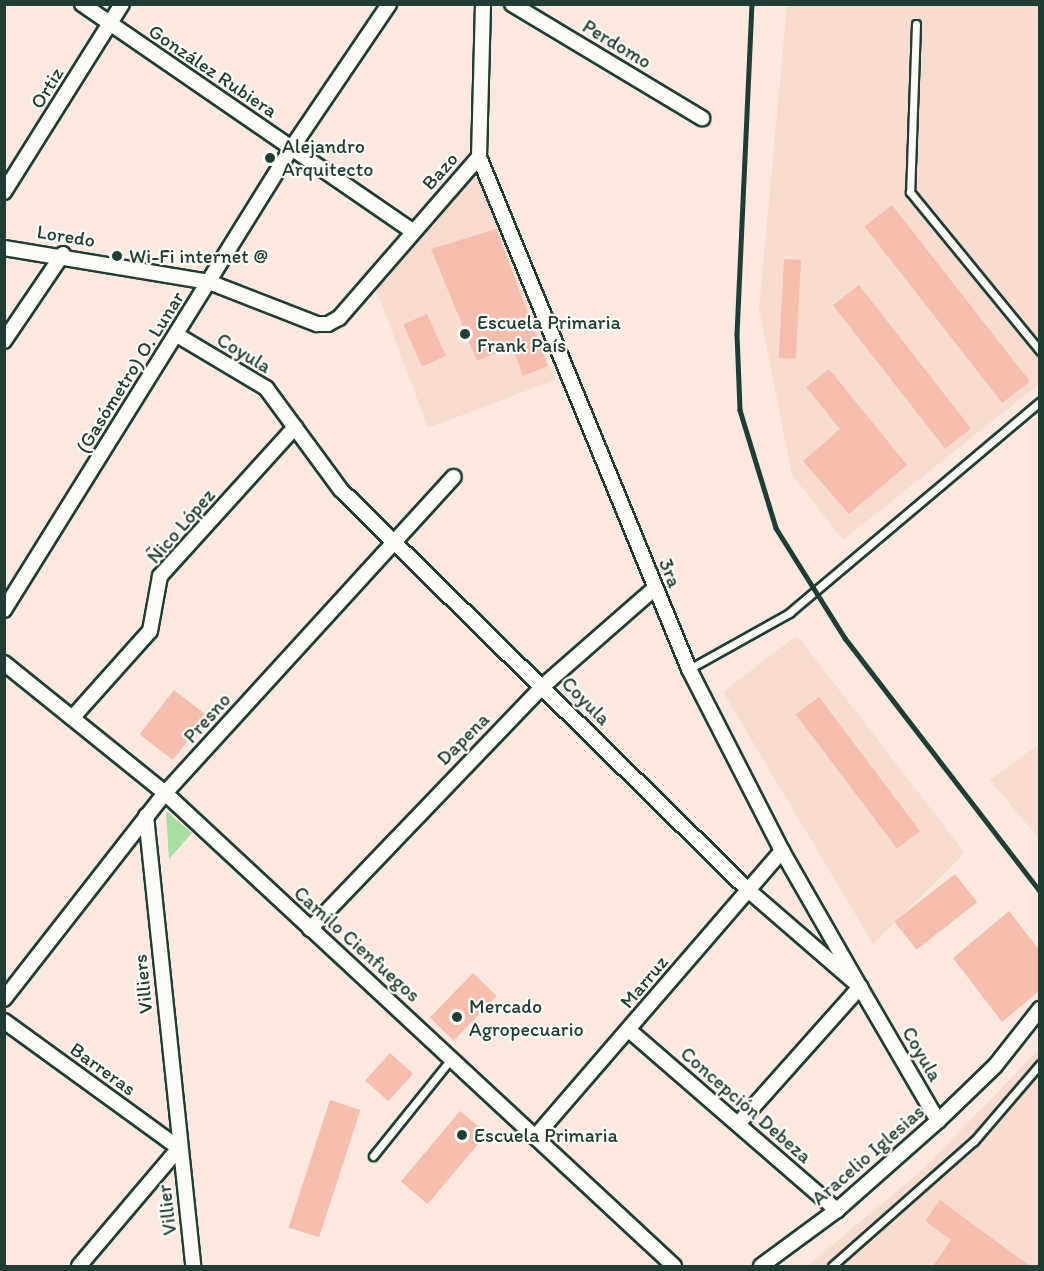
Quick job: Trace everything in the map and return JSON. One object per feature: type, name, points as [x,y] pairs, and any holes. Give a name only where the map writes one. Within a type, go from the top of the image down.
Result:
[{"type":"street","name":"González Rubiera","points":[[82,4],[412,231]]},
{"type":"street","name":"Ortiz","points":[[4,192],[122,4]]},
{"type":"street","name":"(Gasómetro) O. Lunar","points":[[4,610],[291,149],[389,4]]},
{"type":"street","name":"Bazo","points":[[328,324],[339,318],[412,231],[479,157],[483,4]]},
{"type":"street","name":"Perdomo","points":[[512,4],[702,118]]},
{"type":"street","name":"3ra","points":[[479,157],[689,669],[782,851],[860,987]]},
{"type":"street","name":"Loredo","points":[[4,248],[63,254],[209,282],[317,324],[328,324]]},
{"type":"street","points":[[4,341],[63,254]]},
{"type":"street","name":"Coyula","points":[[177,335],[266,388],[341,490],[747,889],[860,987],[938,1121]]},
{"type":"street","name":"Ñico López","points":[[73,717],[150,631],[160,576],[295,427]]},
{"type":"street","name":"Presno","points":[[4,999],[165,793],[453,477]]},
{"type":"street","name":"Dapena","points":[[310,929],[543,686],[655,588]]},
{"type":"street","name":"Camilo Cienfuegos","points":[[4,663],[165,793],[310,929],[453,1057],[674,1266]]},
{"type":"street","name":"Villiers","points":[[146,816],[179,1148]]},
{"type":"street","name":"Marruz","points":[[535,1137],[630,1031],[747,889],[782,851]]},
{"type":"street","points":[[739,1123],[860,987]]},
{"type":"street","name":"Aracelio Iglesias","points":[[761,1266],[837,1210],[938,1121],[995,1066],[1040,1009]]},
{"type":"street","name":"Barreras","points":[[4,1022],[179,1148]]},
{"type":"street","name":"Concepción Debeza","points":[[630,1031],[837,1210]]},
{"type":"street","points":[[79,1266],[179,1148]]},
{"type":"street","name":"Villier","points":[[179,1148],[193,1266]]},
{"type":"lane","points":[[916,24],[910,192],[1040,351]]},
{"type":"lane","points":[[689,669],[789,613],[1040,402]]},
{"type":"lane","points":[[373,1156],[453,1057]]},
{"type":"lane","points":[[832,1266],[974,1142],[1040,1064]]},
{"type":"shaded area","points":[[787,5],[1039,5],[1039,384],[843,540],[792,475],[759,309]]},
{"type":"shaded area","name":"Escuela Primaria Frank País","points":[[477,173],[555,380],[428,428],[376,289]]},
{"type":"shaded area","points":[[797,635],[965,853],[873,944],[723,692]]},
{"type":"shaded area","points":[[1039,744],[1039,839],[990,780]]},
{"type":"shaded area","points":[[1039,1049],[1039,1266],[807,1266],[920,1172]]},
{"type":"green space","points":[[166,811],[192,833],[169,859]]},
{"type":"building","points":[[892,205],[1030,382],[1002,403],[864,227]]},
{"type":"building","points":[[496,229],[548,366],[523,376],[512,346],[477,361],[431,249]]},
{"type":"building","points":[[784,259],[801,260],[796,359],[779,358]]},
{"type":"building","points":[[859,285],[971,428],[945,449],[833,305]]},
{"type":"building","points":[[427,314],[446,356],[422,367],[403,325]]},
{"type":"building","points":[[829,369],[907,465],[849,514],[803,461],[840,429],[806,387]]},
{"type":"building","points":[[174,690],[207,716],[173,760],[140,734]]},
{"type":"building","points":[[819,697],[920,831],[897,849],[796,714]]},
{"type":"building","points":[[955,874],[977,902],[916,950],[894,921]]},
{"type":"building","points":[[1009,911],[1040,951],[1040,990],[1002,1022],[953,958]]},
{"type":"building","points":[[473,973],[497,996],[454,1041],[430,1018]]},
{"type":"building","points":[[390,1053],[413,1074],[388,1101],[365,1080]]},
{"type":"building","points":[[330,1100],[360,1110],[319,1237],[289,1227]]},
{"type":"building","points":[[460,1111],[487,1133],[428,1204],[401,1181]]},
{"type":"building","points":[[940,1200],[1030,1266],[933,1266],[951,1240],[925,1221]]},
{"type":"railway","points":[[752,4],[737,334],[740,410],[776,528],[845,638],[1040,891]]},
{"type":"place","name":"Alejandro Arquitecto","points":[[270,158]]},
{"type":"place","name":"Wi-Fi internet @","points":[[117,256]]},
{"type":"place","name":"Escuela Primaria Frank País","points":[[465,334]]},
{"type":"place","name":"Mercado Agropecuario","points":[[457,1017]]},
{"type":"place","name":"Escuela Primaria","points":[[462,1135]]}]
